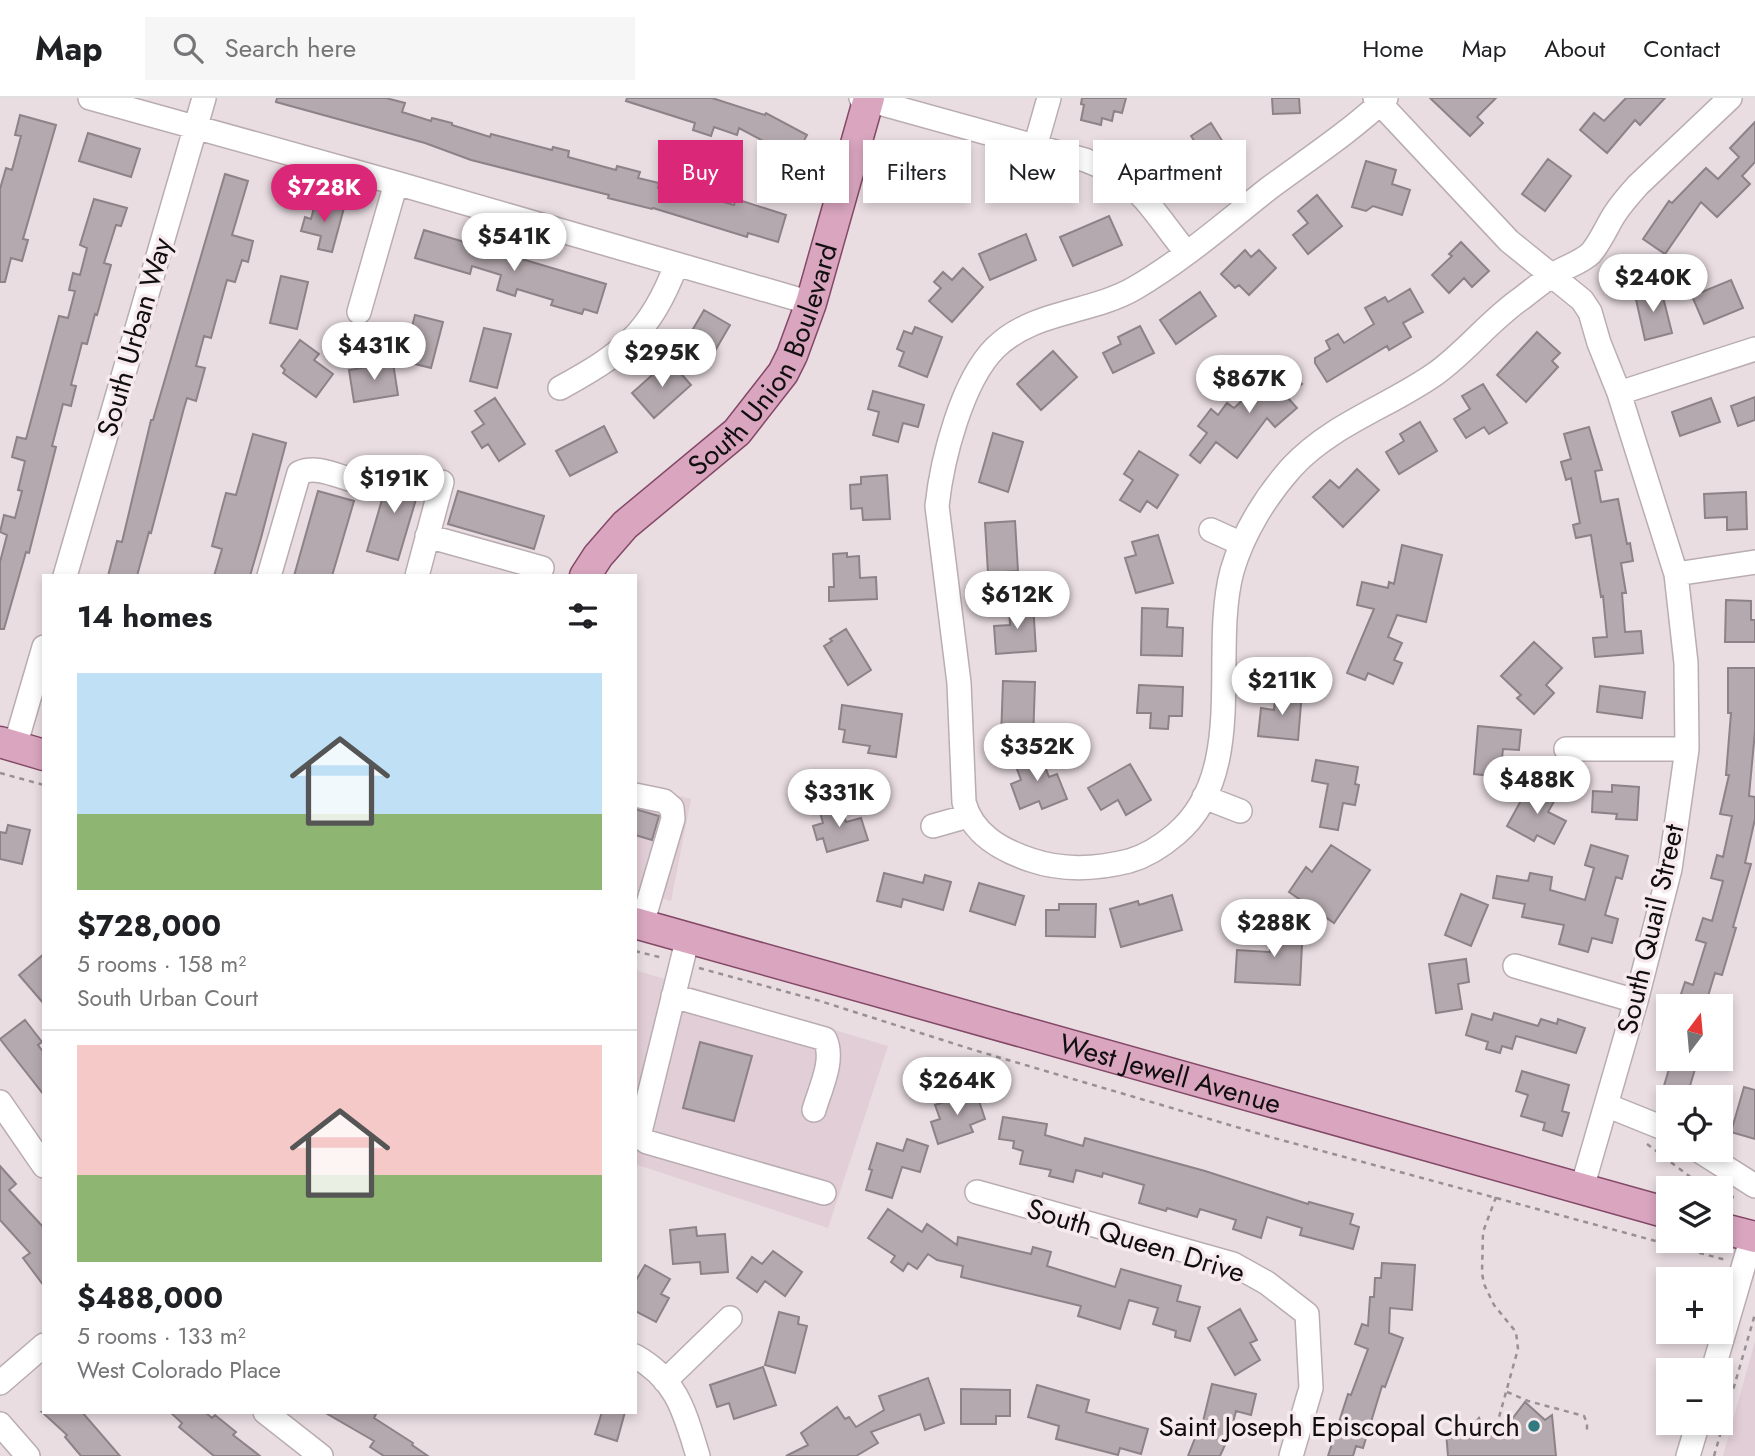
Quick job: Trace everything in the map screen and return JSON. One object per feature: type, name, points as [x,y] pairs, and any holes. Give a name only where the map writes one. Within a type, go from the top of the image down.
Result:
[{"type":"main road","name":"South Union Boulevard","points":[[585,574],[625,525],[717,450],[754,414],[783,373],[811,303],[866,99]]},
{"type":"main road","points":[[7,744],[42,754]]},
{"type":"main road","name":"West Jewell Avenue","points":[[638,933],[685,950],[1656,1210]]},
{"type":"main road","points":[[1733,1231],[1754,1237]]},
{"type":"street","points":[[90,98],[811,303]]},
{"type":"street","name":"South Urban Way","points":[[66,574],[204,98]]},
{"type":"street","points":[[1037,140],[1049,98]]},
{"type":"street","points":[[1380,100],[1155,275],[1116,298],[1039,320],[1007,337],[981,365],[964,399],[940,479],[937,506],[956,651],[962,782],[968,816],[979,831],[1017,855],[1058,866],[1098,867],[1136,859],[1153,851],[1183,828],[1204,797],[1216,766],[1220,743],[1227,595],[1242,544],[1266,501],[1304,456],[1349,423],[1436,373],[1521,298],[1552,275],[1589,255],[1631,193],[1730,98]]},
{"type":"street","points":[[866,99],[1010,140]]},
{"type":"street","name":"South Quail Street","points":[[1380,100],[1509,241],[1582,300],[1590,312],[1619,393],[1676,574],[1686,663],[1687,749],[1670,869],[1636,1001],[1581,1188]]},
{"type":"street","points":[[1079,158],[1119,175],[1131,185],[1186,253]]},
{"type":"street","points":[[359,312],[396,183]]},
{"type":"street","points":[[561,388],[607,359],[638,334],[661,303],[676,265]]},
{"type":"street","points":[[1619,393],[1755,349]]},
{"type":"street","points":[[270,574],[299,473],[307,469],[317,470],[352,480]]},
{"type":"street","points":[[418,574],[442,482]]},
{"type":"street","points":[[1211,530],[1242,544]]},
{"type":"street","points":[[427,536],[542,568]]},
{"type":"street","points":[[1676,574],[1755,562]]},
{"type":"street","points":[[7,744],[42,652]]},
{"type":"street","points":[[1566,749],[1687,749]]},
{"type":"street","points":[[637,795],[664,801],[672,808],[673,818],[638,933]]},
{"type":"street","points":[[1204,797],[1240,811]]},
{"type":"street","points":[[933,826],[968,816]]},
{"type":"street","points":[[685,950],[639,1136],[647,1142],[824,1193]]},
{"type":"street","points":[[1515,967],[1636,1001]]},
{"type":"street","points":[[673,996],[825,1039],[829,1048],[828,1060],[814,1110]]},
{"type":"street","points":[[0,1102],[42,1163]]},
{"type":"street","points":[[1606,1105],[1656,1125]]},
{"type":"street","points":[[1717,1162],[1755,1186]]},
{"type":"street","name":"South Queen Drive","points":[[977,1192],[1233,1264],[1267,1283],[1307,1314],[1311,1388],[1291,1456]]},
{"type":"street","points":[[1717,1358],[1754,1237]]},
{"type":"street","points":[[665,1381],[730,1318]]},
{"type":"street","points":[[0,1383],[42,1347]]},
{"type":"street","points":[[637,1357],[654,1369],[684,1407],[698,1456]]},
{"type":"street","points":[[268,1414],[321,1456]]},
{"type":"street","points":[[0,1424],[28,1456]]},
{"type":"street","points":[[1688,1456],[1694,1435]]},
{"type":"path","points":[[0,773],[42,784]]},
{"type":"path","points":[[638,933],[820,1002],[974,1051],[1274,1138],[1719,1258]]},
{"type":"path","points":[[1676,1167],[1688,1176]]},
{"type":"path","points":[[1496,1197],[1483,1232],[1481,1255],[1485,1284],[1494,1306],[1512,1326],[1518,1340],[1518,1349],[1496,1428]]},
{"type":"path","points":[[1714,1456],[1755,1314]]},
{"type":"path","points":[[1507,1392],[1528,1401],[1584,1416],[1587,1433]]},
{"type":"shaded area","points":[[637,785],[691,799],[671,901],[637,892]]},
{"type":"shaded area","points":[[637,971],[888,1046],[828,1228],[637,1165]]},
{"type":"shaded area","points":[[1755,1341],[1755,1456],[1723,1456],[1729,1435],[1733,1435],[1733,1420]]},
{"type":"building","points":[[277,98],[386,98],[405,103],[402,112],[431,121],[432,118],[490,137],[491,134],[552,150],[553,147],[569,151],[568,157],[616,170],[617,166],[640,172],[638,178],[658,183],[658,203],[734,205],[743,201],[786,215],[778,242],[748,233],[747,237],[653,208],[608,198],[609,195],[471,160],[425,143],[276,102]]},
{"type":"building","points":[[627,98],[712,98],[765,115],[766,113],[807,135],[804,140],[761,140],[739,128],[737,135],[714,127],[711,136],[693,130],[695,123],[626,101]]},
{"type":"building","points":[[1082,98],[1126,98],[1122,113],[1114,111],[1112,121],[1102,118],[1101,125],[1081,120],[1084,105],[1081,104]]},
{"type":"building","points":[[1272,98],[1299,98],[1300,113],[1273,114]]},
{"type":"building","points":[[1430,98],[1496,98],[1477,117],[1483,123],[1470,136]]},
{"type":"building","points":[[1626,98],[1665,98],[1640,125],[1635,120],[1607,153],[1580,130],[1594,113],[1604,121]]},
{"type":"building","points":[[20,115],[56,125],[23,239],[28,240],[22,261],[11,258],[5,282],[0,282],[0,189],[6,168],[12,170],[21,136],[15,135]]},
{"type":"building","points":[[1755,122],[1755,162],[1742,176],[1750,184],[1717,217],[1701,202],[1665,254],[1643,239],[1669,201],[1672,203],[1706,168],[1718,179],[1739,157],[1730,148]]},
{"type":"building","points":[[1211,123],[1222,140],[1194,140],[1191,136]]},
{"type":"building","points":[[88,133],[140,149],[131,177],[79,161]]},
{"type":"building","points":[[1548,159],[1571,176],[1545,211],[1522,194]]},
{"type":"building","points":[[1366,161],[1396,170],[1392,184],[1410,190],[1402,215],[1373,206],[1366,211],[1352,207]]},
{"type":"building","points":[[225,174],[248,181],[232,235],[253,241],[248,262],[242,260],[235,282],[227,280],[211,338],[204,336],[196,366],[205,368],[196,401],[187,398],[138,574],[109,574],[117,541],[122,542],[153,420]]},
{"type":"building","points":[[1317,195],[1342,226],[1308,254],[1293,235],[1308,223],[1298,211]]},
{"type":"building","points":[[94,199],[127,208],[121,226],[116,225],[104,263],[111,265],[97,315],[95,314],[87,344],[82,343],[71,385],[76,386],[71,406],[63,404],[52,446],[56,447],[29,553],[26,552],[4,629],[0,629],[0,562],[7,535],[0,532],[4,515],[15,518],[22,491],[18,490],[25,461],[12,457],[17,437],[26,439],[59,316],[68,318],[75,291],[69,290],[73,273],[80,275],[87,248],[80,245]]},
{"type":"building","points":[[316,200],[344,208],[332,252],[318,249],[321,236],[301,231],[305,217],[311,219]]},
{"type":"building","points":[[1109,216],[1122,245],[1073,266],[1060,237]]},
{"type":"building","points":[[424,230],[606,284],[597,313],[584,309],[582,314],[551,305],[553,300],[517,289],[515,296],[497,290],[501,275],[472,266],[470,274],[415,258]]},
{"type":"building","points":[[1026,234],[1036,260],[990,280],[979,254]]},
{"type":"building","points":[[1461,242],[1489,271],[1472,287],[1464,278],[1449,293],[1432,275],[1452,256],[1449,254]]},
{"type":"building","points":[[1245,250],[1251,257],[1259,250],[1276,268],[1249,295],[1239,285],[1235,288],[1221,274]]},
{"type":"building","points":[[963,268],[983,287],[952,322],[929,301],[941,288],[934,282],[943,272],[952,280]]},
{"type":"building","points":[[281,276],[308,282],[297,329],[270,323]]},
{"type":"building","points":[[1731,280],[1743,308],[1704,324],[1692,296]]},
{"type":"building","points":[[1410,289],[1423,312],[1403,323],[1411,337],[1389,350],[1387,346],[1327,382],[1315,363],[1315,358],[1330,349],[1326,341],[1338,334],[1344,343],[1374,324],[1365,308],[1385,297],[1388,302]]},
{"type":"building","points":[[1661,289],[1672,333],[1645,340],[1635,295]]},
{"type":"building","points":[[1200,292],[1216,316],[1176,344],[1160,320]]},
{"type":"building","points":[[704,310],[730,325],[708,363],[682,348]]},
{"type":"building","points":[[415,315],[443,322],[431,368],[403,361]]},
{"type":"building","points":[[1140,326],[1154,353],[1113,373],[1103,353],[1121,344],[1118,337]]},
{"type":"building","points":[[915,327],[942,337],[927,377],[899,366],[904,352],[897,349],[904,331],[912,334]]},
{"type":"building","points":[[484,328],[511,334],[497,388],[470,381]]},
{"type":"building","points":[[1537,332],[1560,353],[1552,361],[1558,367],[1526,402],[1497,375]]},
{"type":"building","points":[[300,340],[319,354],[314,360],[333,374],[316,397],[283,373],[285,370],[281,366]]},
{"type":"building","points":[[1053,351],[1077,377],[1041,410],[1017,384]]},
{"type":"building","points":[[669,360],[691,385],[654,418],[632,393]]},
{"type":"building","points":[[393,363],[398,395],[354,402],[349,370]]},
{"type":"building","points":[[1283,363],[1302,384],[1287,397],[1297,408],[1275,427],[1267,418],[1237,458],[1216,442],[1200,463],[1190,455],[1207,433],[1198,426],[1211,409],[1218,415],[1227,403],[1234,408]]},
{"type":"building","points":[[1483,384],[1507,423],[1489,434],[1484,427],[1466,438],[1454,419],[1470,409],[1462,396]]},
{"type":"building","points":[[873,391],[924,405],[918,427],[903,423],[898,442],[873,435],[879,412],[868,409]]},
{"type":"building","points":[[1755,397],[1755,420],[1738,426],[1731,406]]},
{"type":"building","points":[[495,398],[525,444],[499,461],[488,444],[482,448],[472,432],[484,424],[475,411]]},
{"type":"building","points":[[1711,398],[1720,422],[1680,436],[1672,412]]},
{"type":"building","points":[[1420,422],[1437,451],[1399,474],[1386,452],[1404,441],[1400,434]]},
{"type":"building","points":[[604,426],[617,452],[570,476],[556,451]]},
{"type":"building","points":[[1589,427],[1602,470],[1595,471],[1601,502],[1618,499],[1627,544],[1630,543],[1633,561],[1621,563],[1626,593],[1622,593],[1625,632],[1641,631],[1643,653],[1595,657],[1593,638],[1607,637],[1603,596],[1601,597],[1591,535],[1576,538],[1573,525],[1580,523],[1571,478],[1566,480],[1561,462],[1571,459],[1564,434]]},
{"type":"building","points":[[993,433],[1023,442],[1008,492],[979,482]]},
{"type":"building","points":[[253,434],[286,443],[251,574],[215,574],[222,549],[212,546],[226,493],[236,495]]},
{"type":"building","points":[[1139,451],[1178,475],[1157,508],[1147,501],[1140,512],[1120,500],[1133,480],[1124,474]]},
{"type":"building","points":[[391,469],[422,479],[398,560],[367,551]]},
{"type":"building","points":[[1357,469],[1379,490],[1343,527],[1313,497],[1330,480],[1339,488]]},
{"type":"building","points":[[887,475],[890,519],[863,520],[862,508],[851,509],[850,485],[861,484],[861,477]]},
{"type":"building","points":[[318,491],[354,501],[333,574],[295,574]]},
{"type":"building","points":[[458,491],[544,516],[534,549],[448,524]]},
{"type":"building","points":[[1746,492],[1747,529],[1727,530],[1727,517],[1705,518],[1704,494]]},
{"type":"building","points":[[1015,521],[1018,571],[988,573],[985,523]]},
{"type":"building","points":[[1158,535],[1173,583],[1136,593],[1125,558],[1136,555],[1132,542]]},
{"type":"building","points":[[1402,545],[1442,555],[1426,622],[1397,615],[1388,637],[1402,643],[1394,660],[1402,663],[1393,684],[1368,673],[1365,680],[1347,673],[1374,609],[1357,605],[1362,582],[1388,588],[1389,582],[1394,584]]},
{"type":"building","points":[[847,553],[847,557],[859,556],[860,578],[876,577],[877,599],[829,601],[829,587],[834,587],[833,554]]},
{"type":"building","points":[[1726,600],[1751,601],[1751,620],[1755,620],[1755,642],[1725,642]]},
{"type":"building","points":[[1033,603],[1036,651],[996,654],[994,626],[1010,625],[1009,605]]},
{"type":"building","points":[[1142,608],[1168,609],[1167,627],[1183,628],[1182,656],[1141,655]]},
{"type":"building","points":[[846,629],[871,670],[848,685],[824,646]]},
{"type":"building","points":[[1534,642],[1562,668],[1546,685],[1554,693],[1534,714],[1517,698],[1521,695],[1501,676]]},
{"type":"building","points":[[1728,668],[1755,668],[1755,731],[1749,796],[1755,797],[1755,819],[1745,863],[1751,864],[1722,975],[1715,973],[1709,994],[1681,994],[1685,982],[1693,985],[1706,943],[1696,940],[1703,918],[1712,921],[1723,881],[1711,878],[1717,855],[1723,857],[1732,816],[1720,814],[1729,775],[1726,775],[1731,713],[1728,713]]},
{"type":"building","points":[[1003,681],[1035,682],[1033,741],[1001,739]]},
{"type":"building","points":[[1139,685],[1183,687],[1182,716],[1169,716],[1168,729],[1150,728],[1151,713],[1137,713]]},
{"type":"building","points":[[1600,686],[1645,692],[1642,718],[1597,712]]},
{"type":"building","points":[[1276,690],[1302,692],[1298,740],[1258,736],[1261,708],[1274,710]]},
{"type":"building","points":[[842,705],[902,714],[896,757],[868,753],[870,746],[843,742],[845,730],[839,729]]},
{"type":"building","points":[[1478,726],[1521,730],[1519,750],[1503,749],[1500,777],[1474,774]]},
{"type":"building","points":[[1039,751],[1049,777],[1057,774],[1067,799],[1042,809],[1039,801],[1020,809],[1011,784],[1021,780],[1014,761]]},
{"type":"building","points":[[1316,760],[1358,767],[1355,784],[1359,785],[1355,805],[1343,803],[1338,830],[1320,827],[1328,784],[1312,781]]},
{"type":"building","points":[[1130,764],[1151,800],[1126,815],[1118,800],[1101,810],[1088,788]]},
{"type":"building","points":[[1530,784],[1556,798],[1548,812],[1566,821],[1554,844],[1537,835],[1534,841],[1507,826]]},
{"type":"building","points":[[1612,785],[1639,787],[1637,820],[1616,819],[1617,814],[1592,812],[1593,791],[1612,792]]},
{"type":"building","points":[[840,803],[846,822],[861,818],[868,840],[827,852],[823,838],[817,840],[813,826],[823,823],[819,809]]},
{"type":"building","points":[[637,810],[659,816],[652,840],[637,836]]},
{"type":"building","points":[[8,825],[30,830],[22,864],[0,859],[0,832],[6,833]]},
{"type":"building","points":[[1331,845],[1370,870],[1334,923],[1289,892],[1306,867],[1312,872]]},
{"type":"building","points":[[1591,845],[1628,856],[1622,879],[1616,877],[1605,915],[1618,919],[1612,943],[1592,938],[1588,952],[1559,944],[1564,925],[1522,917],[1525,904],[1493,898],[1497,876],[1528,881],[1530,873],[1552,877],[1550,890],[1585,900],[1594,868],[1585,865]]},
{"type":"building","points":[[884,873],[923,883],[925,875],[951,882],[943,910],[903,899],[901,907],[877,901]]},
{"type":"building","points":[[979,883],[1024,896],[1015,925],[970,911]]},
{"type":"building","points":[[1461,894],[1488,905],[1471,946],[1445,935]]},
{"type":"building","points":[[1172,895],[1182,930],[1121,947],[1110,909],[1138,901],[1139,905]]},
{"type":"building","points":[[1059,904],[1096,904],[1095,937],[1046,936],[1046,910],[1059,910]]},
{"type":"building","points":[[1271,924],[1303,925],[1300,985],[1235,982],[1237,950],[1270,952]]},
{"type":"building","points":[[42,956],[42,1002],[19,975]]},
{"type":"building","points":[[1466,959],[1469,982],[1458,984],[1462,1009],[1436,1013],[1429,964]]},
{"type":"building","points":[[1494,1013],[1538,1026],[1541,1019],[1557,1024],[1558,1019],[1585,1028],[1576,1053],[1516,1036],[1512,1049],[1502,1046],[1500,1053],[1486,1049],[1488,1042],[1466,1035],[1472,1014],[1492,1020]]},
{"type":"building","points":[[25,1020],[42,1042],[38,1045],[42,1050],[42,1092],[0,1039]]},
{"type":"building","points":[[700,1042],[752,1056],[734,1121],[683,1108]]},
{"type":"building","points":[[1522,1071],[1569,1085],[1562,1111],[1569,1113],[1562,1136],[1543,1130],[1545,1123],[1521,1116],[1528,1095],[1516,1091]]},
{"type":"building","points":[[1668,1071],[1694,1071],[1690,1085],[1664,1085]]},
{"type":"building","points":[[1744,1087],[1755,1090],[1755,1139],[1733,1133]]},
{"type":"building","points":[[976,1092],[985,1119],[970,1125],[973,1132],[938,1144],[931,1122],[940,1119],[935,1105]]},
{"type":"building","points":[[1003,1117],[1047,1124],[1045,1135],[1083,1146],[1085,1138],[1205,1171],[1308,1204],[1309,1202],[1353,1214],[1350,1224],[1359,1227],[1353,1249],[1300,1235],[1302,1228],[1267,1217],[1261,1238],[1233,1229],[1236,1220],[1200,1209],[1197,1217],[1139,1203],[1144,1185],[1103,1173],[1102,1177],[1076,1170],[1073,1182],[1049,1176],[1051,1170],[1020,1164],[1023,1151],[1013,1148],[1014,1141],[999,1139]]},
{"type":"building","points":[[907,1139],[928,1146],[920,1172],[902,1167],[892,1198],[866,1190],[877,1143],[903,1151]]},
{"type":"building","points":[[0,1166],[16,1184],[9,1190],[42,1226],[42,1283],[23,1258],[30,1253],[0,1220]]},
{"type":"building","points":[[888,1209],[922,1232],[927,1224],[957,1245],[958,1237],[1031,1254],[1033,1247],[1051,1252],[1047,1266],[1115,1287],[1121,1269],[1181,1286],[1177,1301],[1200,1307],[1190,1341],[1175,1337],[1176,1331],[1153,1324],[1158,1308],[1129,1300],[1120,1329],[1078,1316],[1081,1306],[961,1277],[963,1266],[937,1260],[928,1254],[917,1269],[908,1263],[903,1271],[891,1262],[895,1256],[868,1238]]},
{"type":"building","points":[[696,1227],[697,1236],[725,1234],[728,1272],[701,1274],[700,1262],[673,1264],[670,1230]]},
{"type":"building","points":[[773,1251],[802,1272],[785,1296],[765,1281],[757,1292],[737,1278],[752,1257],[762,1264]]},
{"type":"building","points":[[1382,1263],[1415,1265],[1412,1310],[1390,1308],[1389,1333],[1403,1338],[1385,1387],[1382,1386],[1363,1448],[1356,1446],[1353,1456],[1328,1456],[1348,1394],[1351,1395],[1368,1349],[1355,1344],[1362,1324],[1368,1326],[1370,1297],[1374,1297],[1375,1278],[1381,1278]]},
{"type":"building","points":[[645,1265],[670,1279],[661,1294],[669,1298],[656,1322],[637,1312],[637,1279]]},
{"type":"building","points":[[1240,1309],[1257,1340],[1250,1343],[1260,1360],[1235,1375],[1208,1328]]},
{"type":"building","points":[[779,1312],[799,1317],[798,1324],[807,1326],[795,1373],[765,1365]]},
{"type":"building","points":[[763,1367],[776,1405],[734,1419],[729,1403],[717,1407],[710,1385]]},
{"type":"building","points":[[928,1378],[944,1423],[925,1430],[920,1414],[871,1432],[878,1443],[856,1456],[786,1456],[808,1445],[801,1433],[837,1407],[845,1419],[849,1417],[856,1427],[884,1410],[879,1396]]},
{"type":"building","points":[[1212,1384],[1256,1394],[1251,1415],[1236,1411],[1220,1456],[1188,1456],[1197,1433],[1200,1434]]},
{"type":"building","points":[[1037,1385],[1089,1400],[1086,1412],[1148,1429],[1141,1454],[1120,1448],[1118,1455],[1056,1439],[1059,1426],[1028,1417]]},
{"type":"building","points":[[961,1389],[1010,1390],[1010,1416],[996,1416],[996,1424],[961,1424]]},
{"type":"building","name":"Saint Joseph Episcopal Church","points":[[1525,1402],[1545,1420],[1552,1415],[1556,1456],[1448,1456],[1446,1432],[1463,1438],[1479,1418],[1485,1431],[1503,1431]]},
{"type":"building","points":[[44,1414],[84,1414],[120,1456],[81,1456],[65,1437],[67,1435]]},
{"type":"building","points":[[172,1414],[207,1414],[212,1418],[215,1415],[236,1432],[233,1435],[260,1456],[214,1456],[179,1427],[182,1423]]},
{"type":"building","points":[[327,1414],[376,1414],[374,1418],[428,1456],[384,1456],[370,1447],[374,1441]]},
{"type":"building","points":[[601,1414],[624,1414],[617,1441],[595,1434]]},
{"type":"place","name":"Saint Joseph Episcopal Church","points":[[1534,1426]]}]
